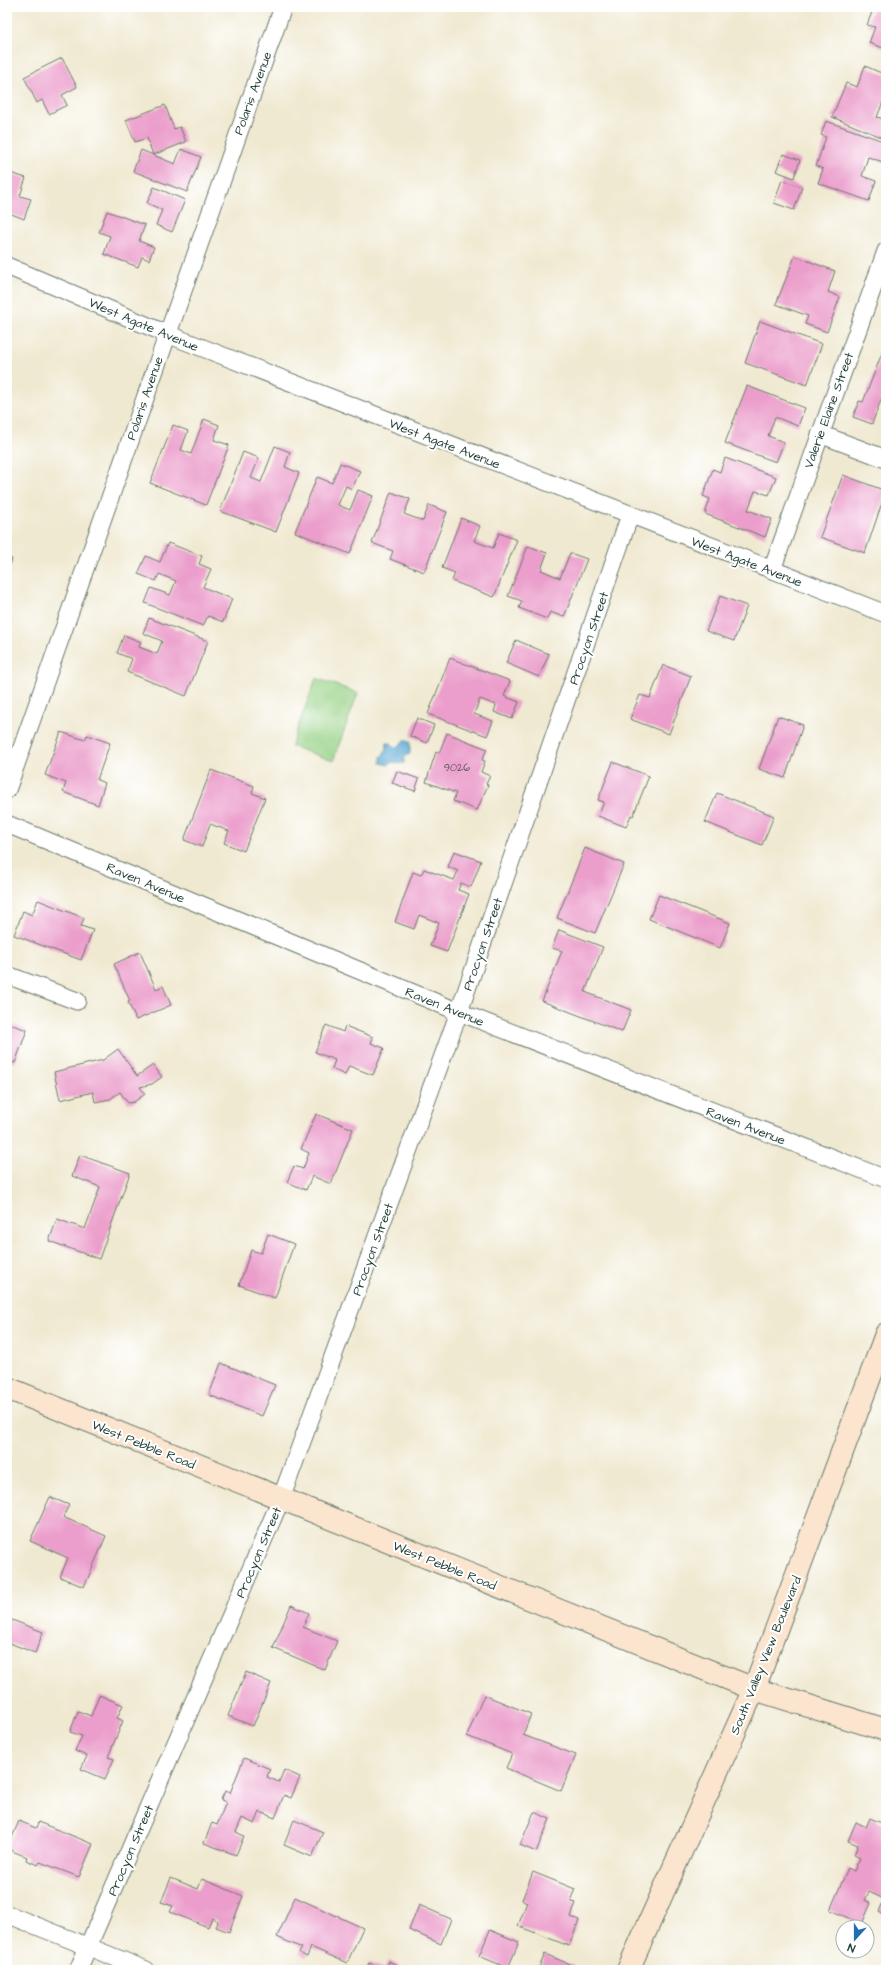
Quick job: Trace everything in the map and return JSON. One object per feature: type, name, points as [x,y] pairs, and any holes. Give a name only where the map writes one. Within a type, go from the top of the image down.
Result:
[{"type":"street","name":"Polaris Avenue","points":[[7,790],[283,7]]},
{"type":"street","name":"Valerie Elaine Street","points":[[772,570],[886,251]]},
{"type":"street","name":"West Agate Avenue","points":[[7,266],[167,334],[886,614]]},
{"type":"street","points":[[820,434],[886,459]]},
{"type":"street","name":"Procyon Street","points":[[78,1970],[281,1499],[459,1012],[630,515]]},
{"type":"street","name":"Raven Avenue","points":[[7,824],[459,1012],[886,1179]]},
{"type":"street","points":[[7,975],[77,1001]]},
{"type":"street","name":"South Valley View Boulevard","points":[[628,1970],[754,1689],[886,1334]]},
{"type":"street","name":"West Pebble Road","points":[[7,1388],[754,1689],[886,1730]]},
{"type":"street","points":[[7,1914],[146,1970]]},
{"type":"green space","points":[[316,678],[358,693],[333,761],[291,746]]},
{"type":"water","points":[[404,740],[410,742],[410,754],[405,756],[404,763],[399,764],[392,762],[388,765],[381,763],[381,757],[386,751],[387,743],[391,743],[398,747]]},
{"type":"building","points":[[874,7],[886,7],[886,49],[869,43],[875,27],[867,25]]},
{"type":"building","points":[[62,58],[77,87],[62,95],[67,105],[49,114],[42,100],[37,103],[24,77]]},
{"type":"building","points":[[865,66],[886,75],[886,103],[883,102],[877,117],[886,120],[886,139],[832,117],[846,83],[857,87]]},
{"type":"building","points":[[165,105],[174,129],[180,127],[186,142],[153,155],[147,138],[135,142],[126,120]]},
{"type":"building","points":[[826,121],[886,142],[886,163],[868,157],[862,176],[876,181],[869,201],[818,183],[823,169],[816,166],[826,137],[821,135]]},
{"type":"building","points":[[181,149],[201,157],[187,192],[133,171],[141,150],[175,164]]},
{"type":"building","points":[[783,154],[800,160],[794,178],[776,171]]},
{"type":"building","points":[[7,172],[26,178],[20,196],[31,199],[24,219],[9,213],[7,218]]},
{"type":"building","points":[[782,180],[802,187],[794,210],[774,203]]},
{"type":"building","points":[[154,187],[185,200],[172,232],[156,225],[162,210],[147,203]]},
{"type":"building","points":[[107,211],[145,225],[139,241],[154,247],[149,260],[142,257],[138,267],[104,254],[110,236],[99,232]]},
{"type":"building","points":[[795,256],[835,271],[828,292],[840,297],[827,332],[805,324],[808,316],[776,304]]},
{"type":"building","points":[[760,321],[822,344],[807,385],[745,363]]},
{"type":"building","points":[[884,348],[886,349],[886,398],[882,397],[872,424],[853,417],[859,401],[863,402]]},
{"type":"building","points":[[747,386],[805,408],[798,426],[775,417],[768,436],[784,442],[776,462],[725,443]]},
{"type":"building","points":[[204,419],[219,425],[214,440],[229,445],[206,505],[150,483],[173,425],[188,431],[181,450],[191,454]]},
{"type":"building","points":[[275,446],[290,452],[285,467],[299,473],[276,532],[220,511],[243,452],[259,458],[251,478],[261,482]]},
{"type":"building","points":[[725,458],[776,477],[769,495],[755,491],[748,510],[772,519],[765,537],[705,514],[710,499],[703,496],[713,469],[720,472]]},
{"type":"building","points":[[340,463],[360,471],[352,489],[346,486],[338,505],[350,510],[358,490],[373,496],[350,554],[295,532],[317,477],[332,483]]},
{"type":"building","points":[[843,475],[886,491],[865,553],[820,537]]},
{"type":"building","points":[[391,492],[410,499],[404,514],[423,521],[429,505],[447,512],[424,572],[390,559],[393,551],[372,543]]},
{"type":"building","points":[[461,518],[480,526],[474,541],[493,548],[499,533],[517,540],[494,597],[452,581],[455,573],[442,568]]},
{"type":"building","points":[[168,543],[202,556],[199,564],[211,569],[203,587],[232,599],[223,622],[208,616],[203,626],[145,603],[151,588],[170,595],[176,581],[159,574],[156,581],[138,574],[146,556],[160,562]]},
{"type":"building","points":[[528,546],[547,553],[541,570],[560,578],[570,553],[587,559],[564,617],[550,612],[547,619],[519,608],[522,601],[508,596]]},
{"type":"building","points":[[7,557],[12,559],[7,573]]},
{"type":"building","points":[[720,596],[747,606],[734,641],[706,631]]},
{"type":"building","points":[[149,618],[208,641],[186,696],[127,672],[132,659],[117,653],[124,635],[141,642],[139,647],[157,654],[162,641],[143,633]]},
{"type":"building","points":[[516,640],[549,654],[539,677],[506,663]]},
{"type":"building","points":[[450,658],[510,681],[504,696],[519,702],[512,719],[494,712],[496,705],[480,699],[474,714],[493,721],[487,736],[428,714]]},
{"type":"building","points":[[663,665],[691,676],[669,734],[630,719],[640,695],[650,698]]},
{"type":"building","points":[[778,716],[803,725],[785,778],[759,769]]},
{"type":"building","points":[[417,718],[434,725],[427,743],[410,736]]},
{"type":"building","points":[[61,732],[85,740],[87,735],[110,743],[97,780],[105,783],[98,805],[63,792],[66,783],[45,775]]},
{"type":"building","points":[[447,733],[487,749],[482,760],[485,761],[481,772],[490,776],[486,784],[488,785],[477,810],[453,801],[456,793],[426,782],[436,752],[439,753]]},
{"type":"building","points":[[613,762],[649,776],[633,816],[631,815],[626,827],[598,816],[604,802],[598,800]]},
{"type":"building","points":[[211,770],[254,786],[252,793],[265,798],[244,851],[224,843],[229,831],[210,824],[202,847],[184,840]]},
{"type":"building","points":[[397,771],[419,779],[415,791],[392,783]]},
{"type":"building","points":[[717,793],[774,816],[762,845],[705,822]]},
{"type":"building","points":[[585,848],[624,864],[595,933],[557,918]]},
{"type":"building","points":[[454,851],[481,861],[471,887],[461,883],[458,890],[469,894],[447,952],[430,946],[439,923],[419,915],[414,929],[395,922],[413,872],[421,875],[424,869],[454,880],[458,871],[448,867]]},
{"type":"building","points":[[659,895],[730,923],[720,948],[649,919]]},
{"type":"building","points":[[38,900],[84,918],[81,926],[93,930],[81,960],[14,935],[23,911],[32,915]]},
{"type":"building","points":[[559,930],[603,947],[585,992],[631,1010],[622,1032],[542,1001],[562,951],[552,948]]},
{"type":"building","points":[[140,952],[156,989],[163,986],[171,1005],[136,1020],[128,1002],[130,1001],[114,964]]},
{"type":"building","points":[[7,1023],[27,1030],[15,1063],[7,1060]]},
{"type":"building","points":[[326,1025],[343,1032],[345,1026],[373,1037],[371,1043],[384,1048],[373,1075],[349,1066],[345,1075],[332,1069],[335,1060],[315,1052]]},
{"type":"building","points":[[118,1049],[137,1076],[153,1065],[162,1077],[152,1084],[140,1087],[145,1094],[134,1102],[128,1103],[120,1092],[110,1099],[95,1102],[93,1092],[60,1100],[54,1072],[103,1060]]},
{"type":"building","points":[[316,1114],[353,1129],[331,1184],[312,1176],[306,1190],[287,1182],[294,1166],[303,1169],[309,1153],[301,1149]]},
{"type":"building","points":[[80,1155],[130,1173],[99,1259],[49,1241],[57,1219],[85,1229],[100,1187],[72,1176]]},
{"type":"building","points":[[268,1234],[294,1244],[275,1298],[239,1285],[251,1250],[261,1253]]},
{"type":"building","points":[[221,1363],[275,1385],[262,1416],[209,1395]]},
{"type":"building","points":[[50,1497],[69,1505],[63,1517],[106,1536],[84,1587],[60,1577],[68,1558],[30,1541]]},
{"type":"building","points":[[291,1605],[309,1613],[303,1627],[337,1641],[325,1670],[273,1648]]},
{"type":"building","points":[[7,1618],[43,1632],[35,1653],[7,1642]]},
{"type":"building","points":[[246,1672],[271,1683],[253,1726],[228,1716]]},
{"type":"building","points":[[99,1695],[123,1705],[117,1718],[123,1721],[108,1757],[114,1759],[105,1779],[81,1769],[87,1756],[75,1751],[82,1736],[70,1732],[78,1711],[91,1716]]},
{"type":"building","points":[[484,1695],[531,1714],[523,1735],[576,1755],[561,1791],[506,1768],[512,1754],[467,1736]]},
{"type":"building","points":[[244,1758],[270,1769],[267,1777],[279,1782],[284,1770],[300,1777],[291,1798],[284,1795],[275,1818],[260,1812],[255,1824],[242,1818],[236,1832],[244,1836],[236,1855],[204,1843],[212,1823],[217,1825],[226,1802],[221,1800],[225,1791],[230,1793]]},
{"type":"building","points":[[534,1812],[550,1819],[536,1852],[520,1845]]},
{"type":"building","points":[[870,1818],[886,1825],[886,1910],[883,1914],[879,1912],[884,1899],[869,1892],[865,1900],[871,1903],[864,1919],[851,1919],[830,1910],[848,1868],[854,1871],[860,1858],[854,1855],[858,1845],[848,1841],[856,1822],[866,1827]]},
{"type":"building","points":[[294,1820],[323,1832],[312,1857],[284,1845]]},
{"type":"building","points":[[19,1821],[36,1828],[38,1822],[93,1844],[79,1877],[40,1862],[38,1865],[26,1860],[27,1857],[7,1849]]},
{"type":"building","points":[[533,1872],[575,1889],[570,1901],[576,1903],[571,1917],[579,1920],[569,1946],[518,1926],[527,1902],[522,1900]]},
{"type":"building","points":[[171,1878],[198,1889],[202,1879],[243,1896],[229,1932],[216,1927],[218,1921],[212,1918],[208,1927],[170,1912],[173,1906],[161,1902]]},
{"type":"building","points":[[295,1897],[363,1928],[347,1963],[311,1947],[307,1957],[299,1953],[302,1948],[277,1937]]},
{"type":"building","points":[[419,1905],[451,1919],[441,1944],[409,1930]]},
{"type":"building","points":[[490,1930],[519,1942],[508,1968],[479,1956]]},
{"type":"building","points":[[545,1954],[574,1966],[572,1970],[538,1970]]},
{"type":"building","points":[[388,1961],[408,1970],[366,1970],[369,1963],[385,1969]]}]
